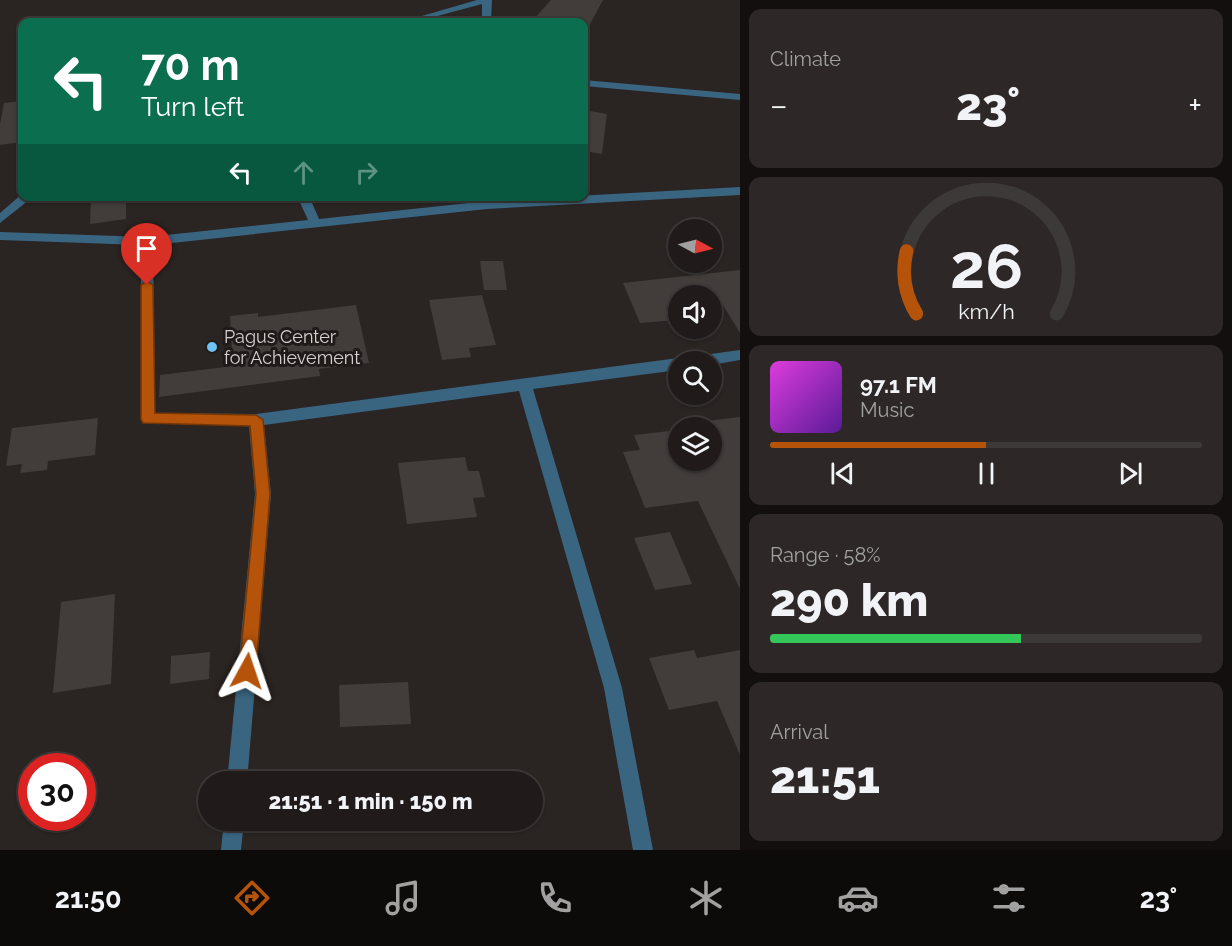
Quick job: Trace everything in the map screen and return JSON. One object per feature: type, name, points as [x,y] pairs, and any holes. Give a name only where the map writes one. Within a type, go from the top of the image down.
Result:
[{"type":"street","points":[[420,18],[487,0],[487,18]]},
{"type":"street","points":[[588,83],[740,98]]},
{"type":"street","points":[[588,197],[740,191]]},
{"type":"street","points":[[0,219],[22,201]]},
{"type":"street","points":[[305,201],[315,223]]},
{"type":"street","points":[[0,236],[147,241],[487,201]]},
{"type":"street","points":[[147,241],[148,419],[256,420],[668,365]]},
{"type":"street","points":[[722,358],[740,355]]},
{"type":"street","points":[[524,383],[613,688],[643,850]]},
{"type":"street","points":[[238,771],[263,494],[256,420]]},
{"type":"street","points":[[231,850],[233,831]]},
{"type":"building","points":[[551,0],[603,0],[589,26],[588,18],[535,18]]},
{"type":"building","points":[[18,101],[18,143],[0,145],[0,124],[4,103]]},
{"type":"building","points":[[588,111],[607,114],[602,154],[588,152]]},
{"type":"building","points":[[91,201],[126,201],[126,219],[90,224]]},
{"type":"building","points":[[480,261],[503,261],[507,290],[484,290]]},
{"type":"building","points":[[740,270],[740,333],[722,305],[722,285],[668,285],[668,321],[640,323],[623,283],[722,273]]},
{"type":"building","points":[[482,295],[496,345],[469,348],[471,357],[442,360],[429,300]]},
{"type":"building","points":[[356,305],[369,363],[319,369],[320,376],[159,397],[160,375],[233,366],[230,316],[258,313],[258,317]]},
{"type":"building","points":[[740,417],[740,589],[698,501],[645,508],[623,452],[640,450],[634,435],[668,431],[668,471],[722,471],[722,419]]},
{"type":"building","points":[[98,418],[95,455],[48,461],[47,470],[20,473],[22,464],[6,466],[12,428]]},
{"type":"building","points":[[465,457],[468,471],[479,471],[485,497],[473,498],[477,517],[407,524],[398,463]]},
{"type":"building","points":[[670,532],[692,584],[655,590],[634,538]]},
{"type":"building","points":[[115,594],[111,684],[53,693],[61,602]]},
{"type":"building","points":[[694,650],[697,658],[740,650],[740,755],[717,701],[669,710],[649,658]]},
{"type":"building","points":[[210,652],[209,679],[170,684],[171,656]]},
{"type":"building","points":[[408,682],[411,724],[340,727],[339,685]]},
{"type":"place","name":"Pagus Center for Achievement","points":[[212,347]]},
{"type":"route","points":[[147,285],[148,419],[256,420],[263,494],[247,671]]}]
